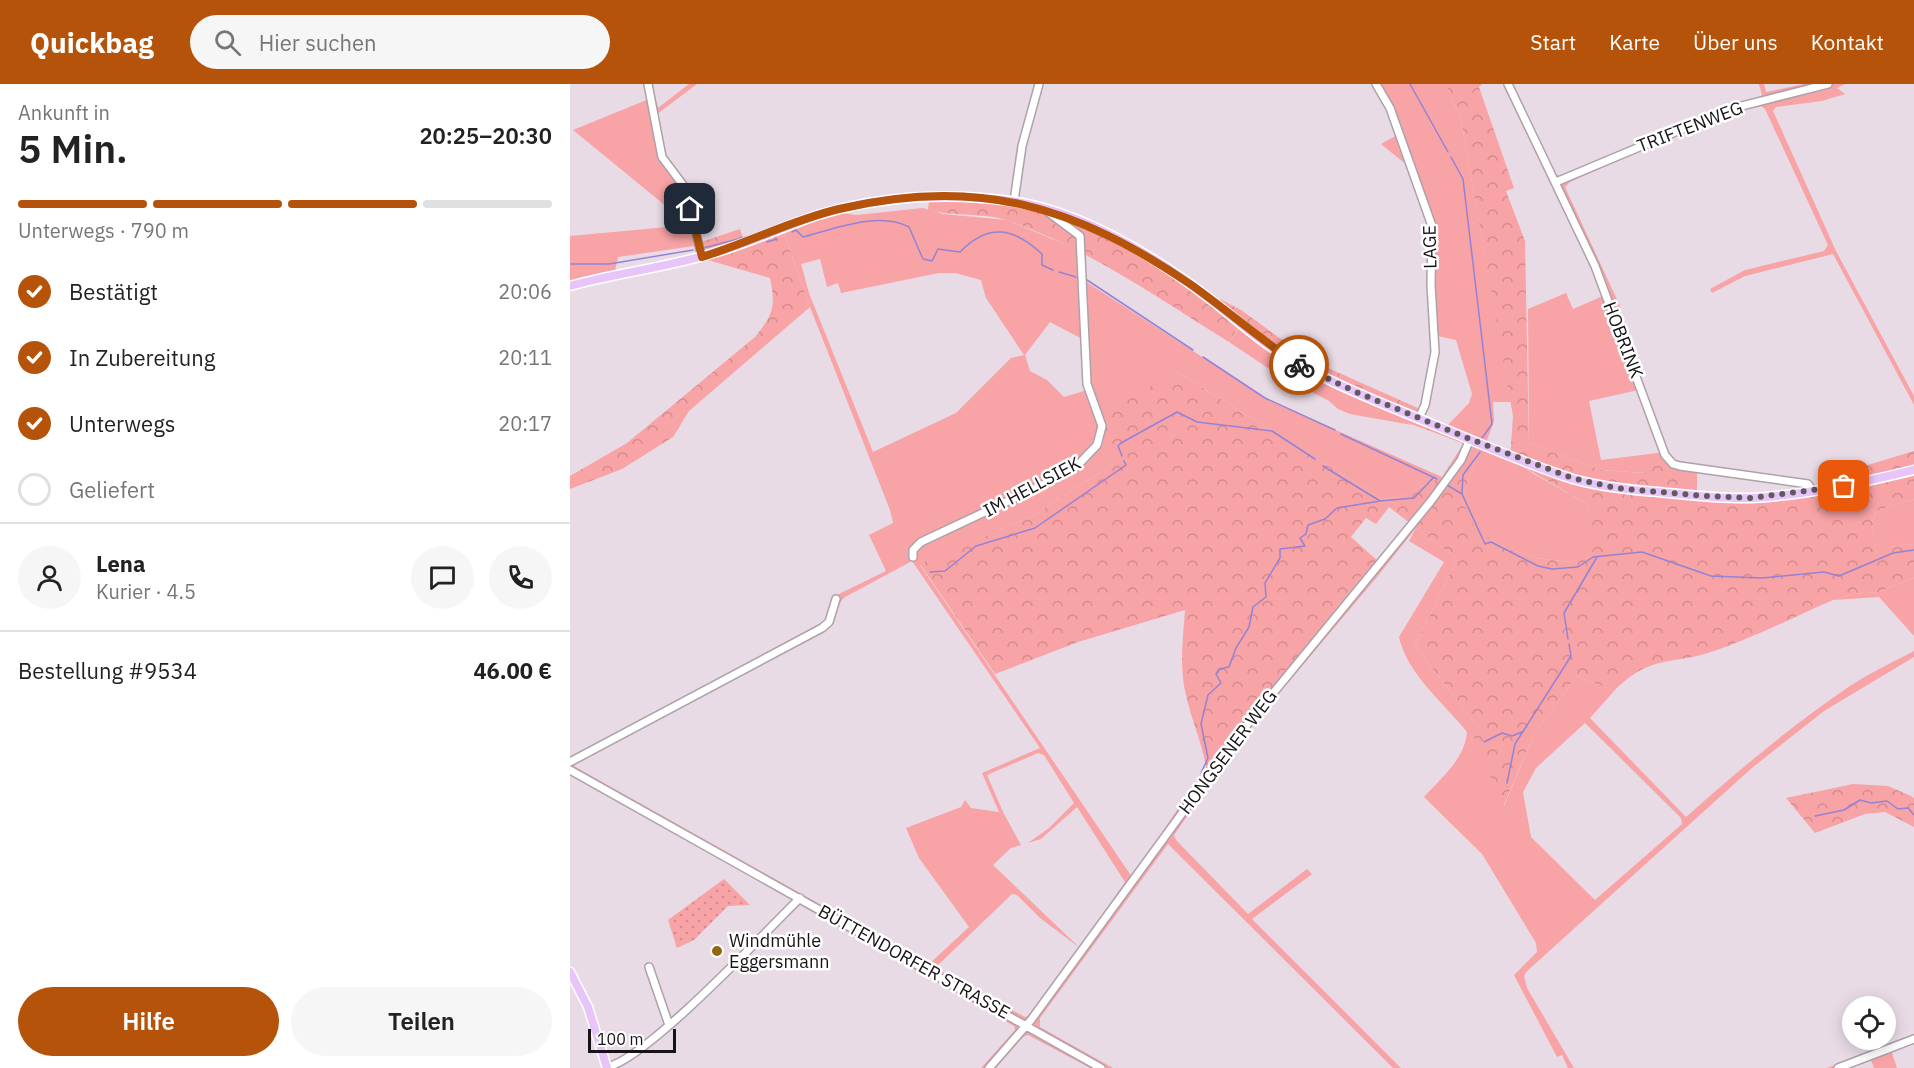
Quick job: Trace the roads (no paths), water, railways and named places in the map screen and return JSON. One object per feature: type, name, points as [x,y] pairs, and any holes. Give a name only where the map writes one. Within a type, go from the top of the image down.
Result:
[{"type":"main road","points":[[570,286],[702,257],[746,244],[817,216],[860,205],[977,197],[1014,201],[1043,208],[1105,232],[1129,245],[1191,285],[1268,345],[1305,369],[1470,439],[1572,478],[1616,488],[1751,498],[1844,486],[1914,470]]},
{"type":"main road","points":[[570,972],[588,1007],[607,1068]]},
{"type":"street","points":[[648,84],[662,157],[683,185],[702,257]]},
{"type":"street","points":[[1014,201],[1022,146],[1039,84]]},
{"type":"street","name":"LAGE","points":[[1376,84],[1390,108],[1432,226],[1431,285],[1434,363],[1419,418]]},
{"type":"street","name":"HOBRINK","points":[[1508,84],[1595,266],[1665,455],[1673,464],[1680,466],[1808,484],[1812,490]]},
{"type":"street","name":"TRIFTENWEG","points":[[1556,182],[1730,109],[1828,84]]},
{"type":"street","name":"IM HELLSIEK","points":[[913,557],[913,550],[921,543],[1057,478],[1088,457],[1097,445],[1102,426],[1087,384],[1080,236],[1043,208]]},
{"type":"street","name":"HONGSENER WEG","points":[[988,1068],[1027,1025],[1242,731],[1431,501],[1461,460],[1470,439]]},
{"type":"street","points":[[570,762],[822,628],[829,622],[836,599]]},
{"type":"street","name":"BÜTTENDORFER STRASSE","points":[[570,770],[1101,1068]]},
{"type":"street","points":[[607,1068],[618,1065],[669,1025],[800,898]]},
{"type":"street","points":[[649,967],[669,1025]]},
{"type":"street","points":[[1838,1068],[1914,1039]]},
{"type":"waterway","points":[[1410,84],[1448,152]]},
{"type":"waterway","points":[[1451,157],[1463,179],[1492,424],[1482,438]]},
{"type":"waterway","points":[[792,232],[796,230],[803,237],[856,223],[870,221],[897,223],[909,227],[923,259],[932,261],[938,249],[960,252],[981,236],[1001,232],[1021,238],[1032,245],[1042,254],[1042,265],[1053,270]]},
{"type":"waterway","points":[[703,248],[758,234]]},
{"type":"waterway","points":[[767,242],[777,239]]},
{"type":"waterway","points":[[570,264],[609,264],[693,250]]},
{"type":"waterway","points":[[1059,272],[1076,277]]},
{"type":"waterway","points":[[1087,280],[1193,350]]},
{"type":"waterway","points":[[1203,357],[1265,398],[1335,430]]},
{"type":"waterway","points":[[1122,456],[1118,446],[1121,443],[1177,412],[1197,422],[1272,431],[1315,459]]},
{"type":"waterway","points":[[1341,434],[1437,479]]},
{"type":"waterway","points":[[1462,493],[1463,475],[1480,452]]},
{"type":"waterway","points":[[930,572],[945,571],[976,546],[1035,528],[1126,465],[1124,461]]},
{"type":"waterway","points":[[1323,466],[1380,501],[1414,498],[1434,477]]},
{"type":"waterway","points":[[1447,485],[1462,494],[1485,544],[1491,542],[1538,566],[1552,569],[1578,567],[1593,557],[1642,552],[1711,576],[1762,578],[1824,572],[1839,576],[1893,553],[1914,550]]},
{"type":"waterway","points":[[1201,773],[1208,758],[1201,724],[1208,695],[1221,683],[1216,674],[1219,669],[1229,667],[1236,648],[1249,627],[1253,607],[1266,597],[1265,583],[1280,558],[1280,549],[1305,546],[1300,538],[1306,534],[1308,525],[1325,519],[1337,508],[1380,501]]},
{"type":"waterway","points":[[1568,639],[1564,613],[1597,557]]},
{"type":"waterway","points":[[1507,783],[1515,744],[1571,656],[1569,644]]},
{"type":"waterway","points":[[1484,742],[1502,733],[1512,736],[1522,732]]},
{"type":"waterway","points":[[1815,816],[1844,810],[1860,800],[1871,803],[1887,801],[1898,809],[1908,808],[1914,815]]},
{"type":"place","name":"Windmühle Eggersmann","points":[[717,951]]}]
